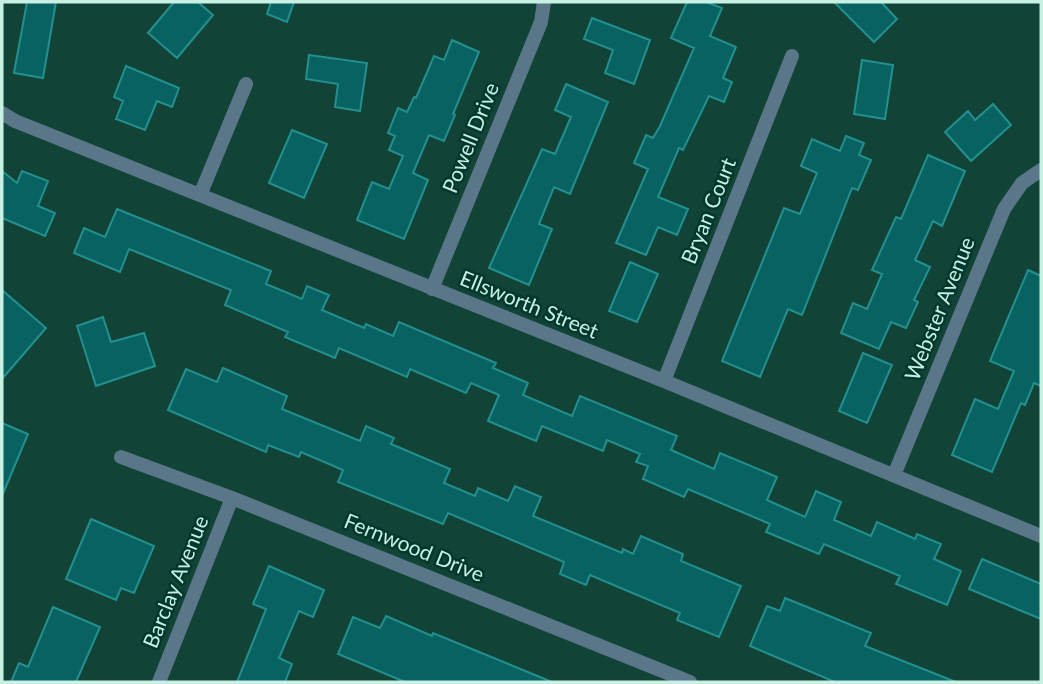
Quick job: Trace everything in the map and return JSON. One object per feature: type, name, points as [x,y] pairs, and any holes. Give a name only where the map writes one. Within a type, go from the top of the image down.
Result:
[{"type":"street","name":"Powell Drive","points":[[432,289],[541,22],[544,2]]},
{"type":"street","name":"Bryan Court","points":[[664,380],[792,56]]},
{"type":"street","points":[[200,195],[246,84]]},
{"type":"street","name":"Ellsworth Street","points":[[2,113],[15,121],[664,380],[1041,536]]},
{"type":"street","name":"Webster Avenue","points":[[894,475],[1004,209],[1021,183],[1041,170]]},
{"type":"street","name":"Fernwood Drive","points":[[121,457],[232,498],[690,682]]},
{"type":"street","name":"Barclay Avenue","points":[[159,682],[232,498]]},
{"type":"building","points":[[27,2],[56,2],[43,78],[14,73]]},
{"type":"building","points":[[174,2],[198,2],[213,15],[177,58],[148,33]]},
{"type":"building","points":[[271,2],[294,2],[287,22],[267,14]]},
{"type":"building","points":[[687,2],[706,2],[722,8],[710,36],[736,47],[723,78],[732,82],[724,102],[709,96],[683,150],[679,148],[658,197],[688,209],[677,235],[658,227],[646,255],[616,243],[648,169],[634,163],[646,135],[653,138],[660,126],[694,48],[671,38]]},
{"type":"building","points":[[834,2],[881,2],[897,19],[874,42]]},
{"type":"building","points":[[592,18],[650,40],[634,84],[605,73],[613,50],[584,39]]},
{"type":"building","points":[[452,40],[479,52],[444,141],[429,135],[413,173],[428,180],[404,239],[357,220],[372,182],[389,189],[403,156],[389,150],[395,136],[388,133],[398,108],[407,112],[434,56],[444,60]]},
{"type":"building","points":[[309,55],[367,63],[360,111],[335,107],[338,84],[306,79]]},
{"type":"building","points":[[862,60],[893,65],[885,119],[854,114]]},
{"type":"building","points":[[126,66],[179,88],[172,107],[157,101],[145,130],[116,119],[123,101],[114,97]]},
{"type":"building","points":[[566,84],[608,102],[570,194],[554,187],[539,224],[552,229],[529,285],[489,268],[542,149],[555,154],[571,117],[555,110]]},
{"type":"building","points":[[993,104],[1011,125],[971,161],[945,132],[968,111],[975,120]]},
{"type":"building","points":[[292,130],[327,144],[304,198],[269,183]]},
{"type":"building","points":[[846,136],[864,143],[859,155],[871,160],[858,190],[852,188],[802,315],[788,309],[760,377],[722,361],[784,208],[800,214],[817,173],[801,166],[812,139],[840,151]]},
{"type":"building","points":[[928,155],[965,171],[942,226],[933,221],[915,260],[930,267],[914,300],[918,302],[906,328],[891,322],[879,349],[841,333],[853,303],[867,309],[882,274],[872,270],[896,217],[901,219]]},
{"type":"building","points":[[2,171],[17,183],[22,171],[48,181],[38,206],[55,213],[45,236],[2,218]]},
{"type":"building","points":[[117,209],[271,271],[266,284],[302,299],[307,286],[329,295],[322,310],[364,328],[366,324],[393,336],[399,322],[496,363],[493,368],[528,383],[523,395],[572,416],[580,396],[677,436],[671,450],[714,469],[720,453],[777,477],[767,500],[805,517],[816,491],[841,502],[834,520],[871,536],[877,522],[915,539],[917,534],[941,544],[934,559],[961,571],[947,605],[896,584],[900,576],[824,544],[819,554],[766,532],[770,524],[688,489],[684,497],[643,479],[648,466],[636,462],[640,454],[607,440],[603,451],[542,426],[536,441],[488,421],[499,395],[471,383],[466,393],[410,369],[407,377],[339,348],[335,358],[285,337],[288,332],[225,305],[231,290],[129,249],[120,272],[74,253],[84,228],[105,237]]},
{"type":"building","points":[[630,262],[658,274],[637,322],[609,311]]},
{"type":"building","points":[[1028,270],[1041,276],[1041,386],[1034,383],[1025,405],[1021,403],[992,472],[952,455],[975,399],[998,409],[1014,371],[990,361]]},
{"type":"building","points":[[2,290],[46,328],[2,379]]},
{"type":"building","points":[[103,317],[111,342],[144,333],[155,366],[96,386],[77,326]]},
{"type":"building","points":[[863,353],[892,365],[867,423],[839,411]]},
{"type":"building","points":[[223,368],[287,396],[282,409],[360,441],[366,426],[394,438],[391,444],[450,469],[444,483],[475,496],[478,488],[508,501],[515,486],[541,497],[533,516],[622,553],[623,549],[633,554],[641,536],[683,554],[681,561],[741,586],[719,637],[677,620],[680,613],[590,575],[586,585],[560,574],[564,562],[448,513],[443,524],[338,482],[343,470],[301,452],[299,457],[268,445],[266,452],[168,410],[186,369],[217,382]]},
{"type":"building","points":[[2,423],[28,434],[2,496]]},
{"type":"building","points":[[91,519],[154,546],[134,593],[121,588],[116,600],[66,579]]},
{"type":"building","points":[[982,559],[1041,584],[1041,619],[969,589]]},
{"type":"building","points":[[269,566],[324,590],[313,617],[299,611],[279,658],[292,664],[285,682],[237,682],[266,609],[253,604]]},
{"type":"building","points":[[785,598],[871,633],[865,646],[956,682],[835,682],[750,646],[767,606],[780,611]]},
{"type":"building","points":[[53,607],[100,627],[76,682],[11,682],[19,663],[28,667]]},
{"type":"building","points":[[386,616],[552,682],[405,682],[338,654],[353,617],[380,628]]}]
